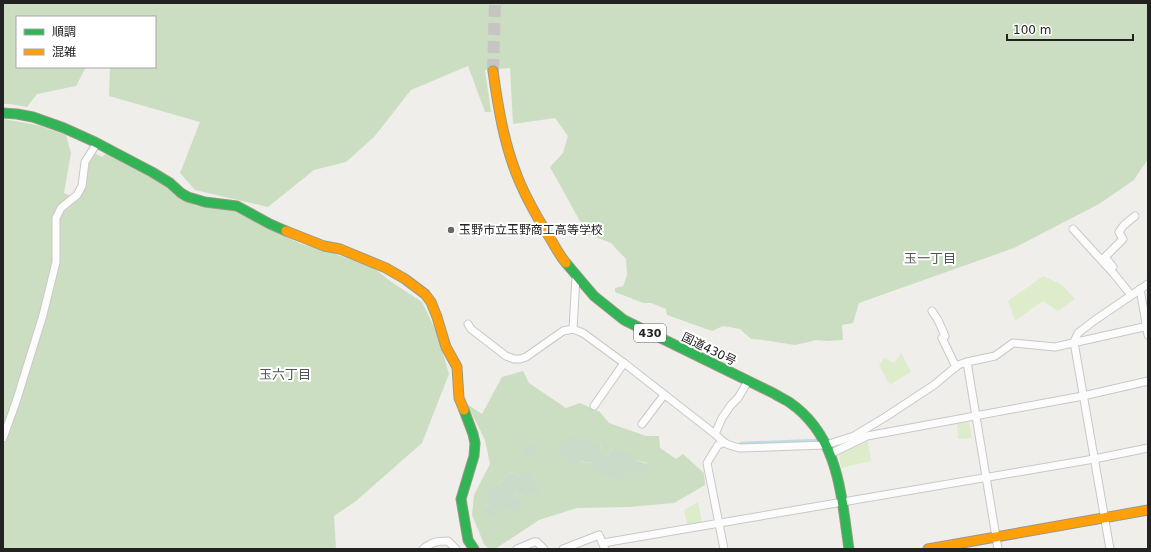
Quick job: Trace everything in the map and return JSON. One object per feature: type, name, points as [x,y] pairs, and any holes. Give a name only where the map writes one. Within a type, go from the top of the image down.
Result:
[{"type":"main road","name":"国道430号","points":[[493,71],[502,125],[518,178],[540,222],[564,260],[594,296],[624,320],[748,380],[797,408],[821,436],[830,454],[836,474],[849,549]]},
{"type":"main road","points":[[3,113],[25,115],[48,121],[97,143],[164,180],[196,201],[231,204],[237,206],[270,224],[324,246],[340,249],[386,268],[405,279],[425,294],[434,308],[446,347],[458,367],[459,398],[475,443],[474,456],[461,499],[468,540],[474,549]]},
{"type":"main road","points":[[928,549],[997,538],[1148,510]]},
{"type":"street","points":[[3,438],[37,338],[56,262],[56,218],[60,208],[77,195],[82,186],[85,162],[97,143]]},
{"type":"street","points":[[1110,270],[1113,267],[1105,257],[1123,239],[1119,232],[1124,225],[1135,216]]},
{"type":"street","points":[[1073,229],[1131,295]]},
{"type":"street","points":[[573,329],[576,276]]},
{"type":"street","points":[[1110,549],[1074,342],[1078,333],[1148,284]]},
{"type":"street","points":[[1140,289],[1148,335]]},
{"type":"street","points":[[932,311],[945,336],[942,338],[956,367]]},
{"type":"street","points":[[468,324],[471,329],[502,353],[514,359],[526,357],[563,331],[573,329],[583,333],[715,434],[723,443],[740,448],[826,445],[854,436],[888,416],[934,385],[956,367],[967,362],[995,356],[1013,343],[1055,347],[1147,326]]},
{"type":"street","points":[[967,362],[998,549]]},
{"type":"street","points":[[594,406],[624,363]]},
{"type":"street","points":[[715,434],[722,418],[738,398],[748,380]]},
{"type":"street","points":[[830,454],[867,436],[1083,396],[1148,382]]},
{"type":"street","points":[[642,424],[664,395]]},
{"type":"street","points":[[723,443],[718,445],[707,463],[724,549]]},
{"type":"street","points":[[563,549],[599,534],[604,546],[718,523],[986,476],[1094,459],[1148,448]]},
{"type":"street","points":[[423,549],[434,542],[448,541],[456,549]]},
{"type":"street","points":[[517,549],[536,542],[544,549]]},
{"type":"green space","points":[[3,3],[1148,3],[1148,159],[1134,180],[1099,204],[1014,248],[859,303],[853,323],[842,325],[843,340],[817,340],[795,345],[751,339],[740,329],[723,326],[712,331],[667,315],[666,309],[651,303],[643,303],[615,292],[615,288],[623,286],[627,275],[626,259],[611,243],[587,234],[550,167],[563,153],[568,136],[555,118],[513,124],[510,68],[485,70],[491,112],[485,112],[468,66],[411,90],[374,137],[346,162],[314,170],[268,207],[195,190],[180,173],[200,122],[109,96],[110,68],[156,68],[156,16],[16,16],[16,68],[85,68],[76,86],[37,94],[27,107],[3,104]]},
{"type":"green space","points":[[3,119],[37,125],[66,135],[71,153],[64,193],[78,199],[86,185],[88,163],[94,153],[102,157],[107,152],[167,186],[177,196],[197,206],[230,208],[301,244],[373,267],[390,281],[422,302],[437,333],[449,374],[422,443],[356,501],[334,516],[336,549],[3,549]]},
{"type":"green space","points":[[1043,276],[1062,285],[1075,299],[1058,311],[1043,301],[1015,321],[1008,301]]},
{"type":"green space","points":[[901,353],[911,372],[890,385],[879,365],[884,358],[894,363]]},
{"type":"green space","points":[[523,371],[529,383],[566,408],[580,403],[600,412],[609,423],[646,436],[659,436],[660,448],[676,459],[683,454],[704,473],[705,485],[674,503],[629,507],[577,508],[539,520],[495,549],[489,549],[484,544],[472,515],[474,495],[490,464],[485,440],[467,404],[482,414],[502,377]],"holes":[[[600,444],[602,453],[609,455],[612,449],[634,460],[648,463],[630,471],[580,461]],[[510,472],[521,476],[525,497],[516,492],[514,495],[523,505],[503,506],[483,513],[486,505],[489,506],[491,503],[498,485]]]},
{"type":"green space","points":[[957,423],[969,423],[972,438],[958,439]]},
{"type":"green space","points":[[571,437],[600,444],[602,453],[609,455],[612,449],[630,454],[634,460],[648,464],[643,475],[630,471],[623,480],[592,471],[591,463],[581,461],[576,466],[571,465],[558,453],[563,440]]},
{"type":"green space","points":[[868,441],[871,461],[841,468],[839,453]]},
{"type":"green space","points":[[535,443],[539,454],[526,458],[522,448]]},
{"type":"green space","points":[[528,471],[537,482],[540,496],[529,492],[525,497],[516,492],[514,495],[524,505],[515,513],[503,506],[494,519],[482,513],[486,505],[489,506],[491,503],[487,494],[492,487],[498,485],[510,472],[521,476]]},
{"type":"green space","points":[[698,502],[702,523],[687,525],[684,510]]},
{"type":"waterway","points":[[741,443],[816,440]]},
{"type":"tunnel","points":[[493,71],[495,3]]},
{"type":"traffic: fast","points":[[3,113],[33,117],[64,128],[95,142],[152,172],[170,183],[188,197],[205,202],[237,206],[286,231]]},
{"type":"traffic: fast","points":[[566,263],[594,296],[624,320],[773,393],[789,402],[806,416],[828,449],[835,468],[840,488],[849,549]]},
{"type":"traffic: fast","points":[[464,410],[475,443],[474,456],[461,499],[468,540],[474,549]]},
{"type":"traffic: slow","points":[[493,71],[499,112],[513,165],[536,214],[566,263]]},
{"type":"traffic: slow","points":[[286,231],[324,246],[340,249],[386,268],[405,279],[425,294],[431,302],[446,347],[457,367],[459,398],[464,410]]},
{"type":"traffic: slow","points":[[928,549],[1148,510]]},
{"type":"place","name":"玉野市立玉野商工高等学校","points":[[451,230]]},
{"type":"district","name":"玉一丁目","points":[[930,258]]},
{"type":"district","name":"玉六丁目","points":[[285,374]]}]
